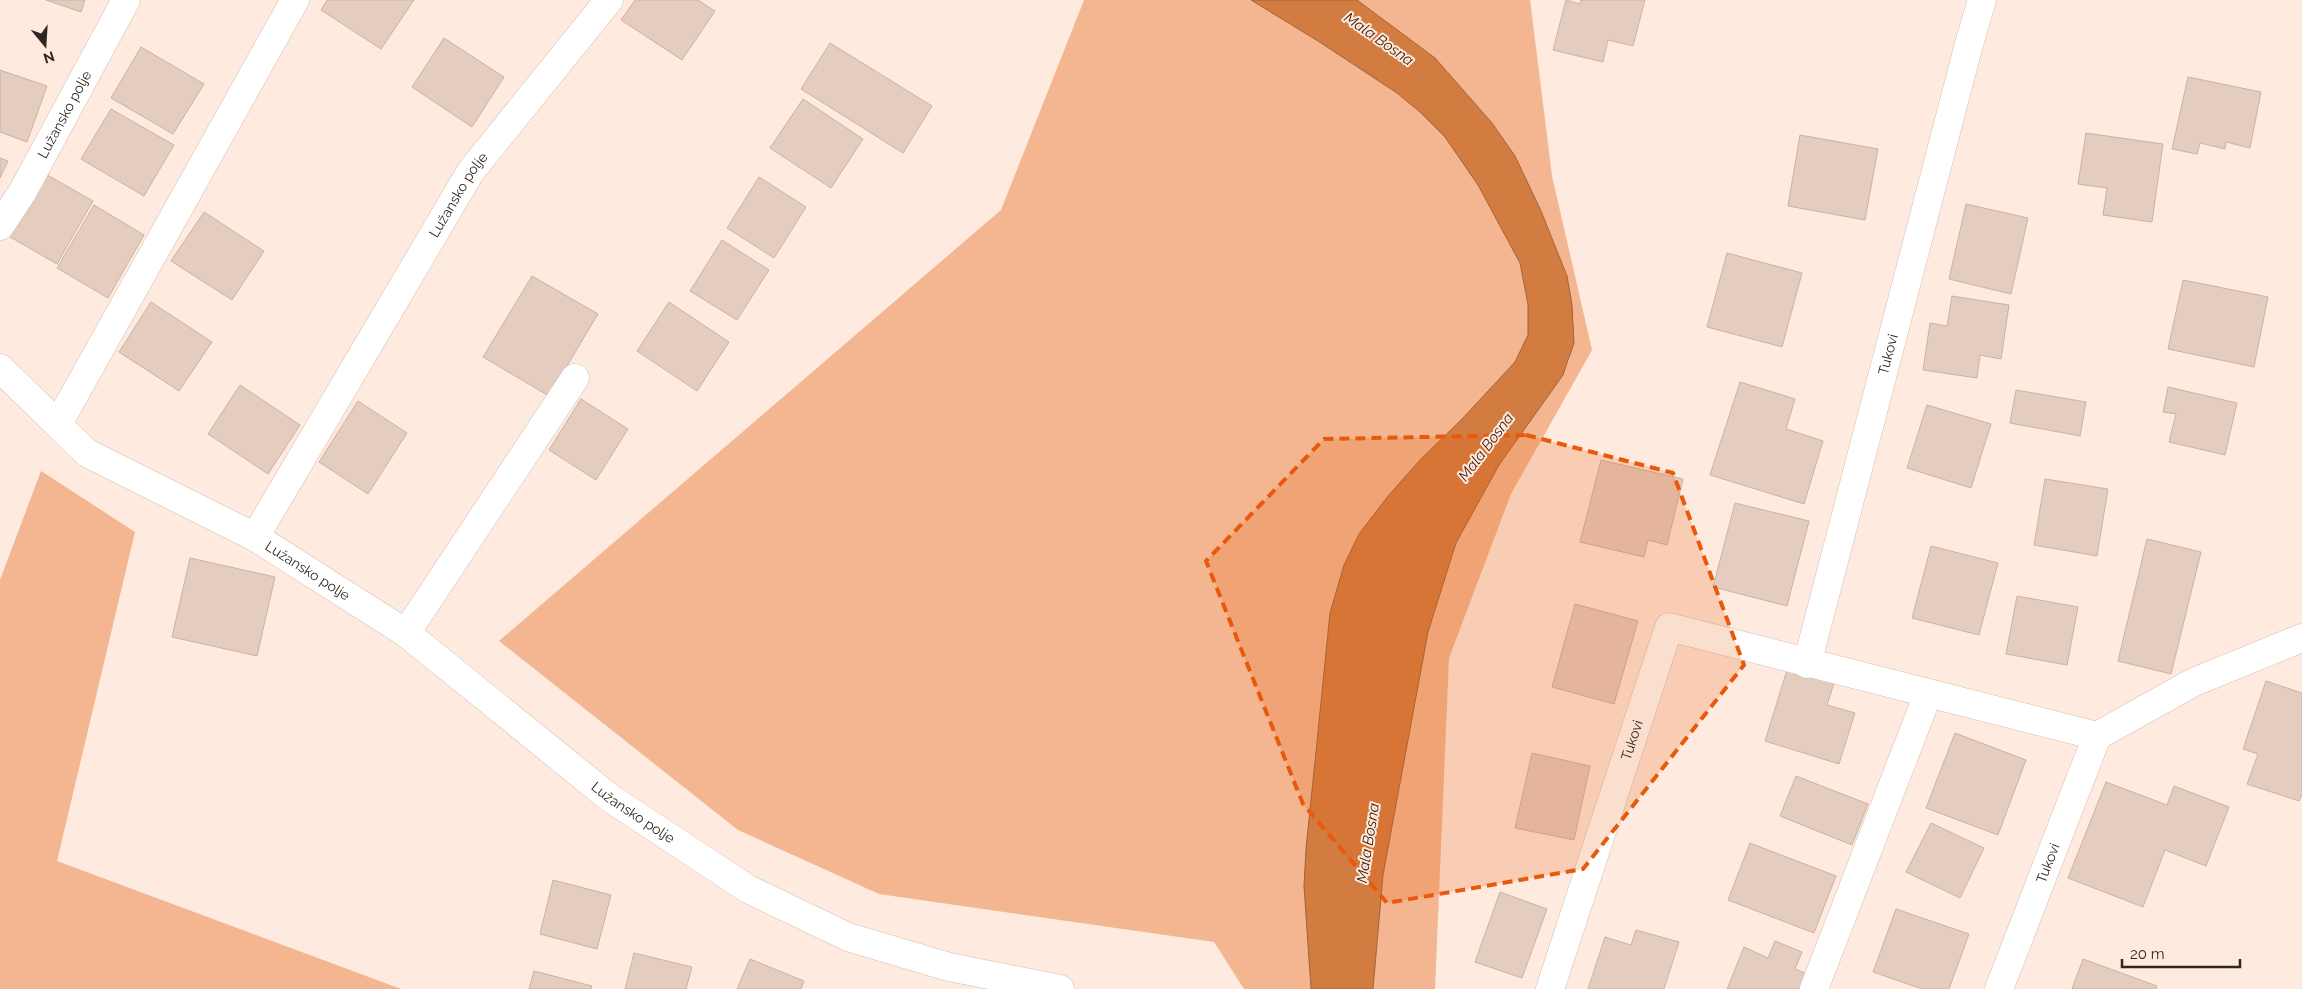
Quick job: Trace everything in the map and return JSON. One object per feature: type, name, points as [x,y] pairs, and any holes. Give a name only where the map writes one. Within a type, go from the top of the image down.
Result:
[{"type":"street","name":"Lužansko polje","points":[[0,226],[23,191],[126,0]]},
{"type":"street","points":[[58,424],[295,0]]},
{"type":"street","name":"Lužansko polje","points":[[255,537],[471,171],[609,0]]},
{"type":"street","name":"Tukovi","points":[[1807,664],[1968,44],[1982,0]]},
{"type":"street","name":"Lužansko polje","points":[[0,368],[87,454],[255,537],[406,633],[610,798],[748,889],[848,938],[949,968],[1060,989]]},
{"type":"street","points":[[406,633],[575,378]]},
{"type":"street","name":"Tukovi","points":[[1550,989],[1669,627],[1807,664],[2097,736],[1999,989]]},
{"type":"street","points":[[2097,736],[2194,682],[2302,638]]},
{"type":"street","points":[[1814,989],[1928,694]]},
{"type":"highlighted area","points":[[1526,435],[1673,473],[1744,665],[1583,869],[1387,903],[1303,804],[1206,561],[1324,439]]},
{"type":"shaded area","points":[[1084,0],[1251,0],[1397,93],[1420,112],[1445,137],[1478,185],[1520,263],[1528,304],[1528,335],[1515,362],[1462,419],[1421,459],[1359,534],[1344,565],[1330,613],[1314,763],[1304,886],[1311,989],[1244,989],[1214,942],[879,894],[738,830],[499,641],[1001,210]]},
{"type":"shaded area","points":[[1357,0],[1530,0],[1552,176],[1592,350],[1511,494],[1449,658],[1435,989],[1373,989],[1383,875],[1428,632],[1456,543],[1499,465],[1563,375],[1570,358],[1567,276],[1541,211],[1515,156],[1492,123],[1435,58]]},
{"type":"shaded area","points":[[41,471],[135,532],[57,861],[401,989],[0,989],[0,580]]},
{"type":"water","name":"Mala Bosna","points":[[1251,0],[1357,0],[1435,58],[1492,123],[1515,156],[1541,211],[1567,276],[1572,305],[1574,343],[1563,375],[1499,465],[1456,543],[1428,632],[1383,875],[1373,989],[1311,989],[1304,886],[1306,849],[1330,613],[1344,565],[1359,534],[1389,495],[1421,459],[1462,419],[1515,362],[1528,335],[1528,304],[1520,263],[1478,185],[1445,137],[1420,112],[1397,93]]},
{"type":"building","points":[[46,0],[85,0],[81,12]]},
{"type":"building","points":[[327,0],[414,0],[381,49],[321,10]]},
{"type":"building","points":[[635,0],[698,0],[715,11],[682,60],[621,20]]},
{"type":"building","points":[[1566,0],[1580,4],[1581,0],[1645,0],[1633,46],[1608,40],[1603,62],[1553,50]]},
{"type":"building","points":[[444,38],[504,77],[472,127],[412,87]]},
{"type":"building","points":[[830,43],[932,106],[903,153],[801,89]]},
{"type":"building","points":[[141,47],[204,84],[173,134],[111,98]]},
{"type":"building","points":[[0,70],[47,86],[27,142],[0,132]]},
{"type":"building","points":[[2188,77],[2261,92],[2250,148],[2226,142],[2225,149],[2200,143],[2197,154],[2172,149]]},
{"type":"building","points":[[803,99],[863,139],[831,188],[770,148]]},
{"type":"building","points":[[111,109],[174,145],[144,196],[81,159]]},
{"type":"building","points":[[2086,133],[2163,144],[2152,222],[2103,215],[2107,188],[2078,184]]},
{"type":"building","points":[[1800,135],[1878,149],[1865,220],[1788,206]]},
{"type":"building","points":[[0,158],[8,161],[0,178]]},
{"type":"building","points":[[42,172],[93,201],[57,264],[5,234]]},
{"type":"building","points":[[759,177],[806,207],[774,258],[727,228]]},
{"type":"building","points":[[1966,204],[2028,218],[2011,294],[1949,279]]},
{"type":"building","points":[[94,205],[144,235],[108,298],[57,268]]},
{"type":"building","points":[[204,212],[264,251],[232,300],[171,261]]},
{"type":"building","points":[[722,240],[769,270],[737,320],[690,291]]},
{"type":"building","points":[[1727,253],[1802,273],[1782,347],[1707,327]]},
{"type":"building","points":[[532,276],[598,314],[549,396],[483,357]]},
{"type":"building","points":[[2183,280],[2268,297],[2254,367],[2168,349]]},
{"type":"building","points":[[1952,296],[2009,305],[2001,359],[1980,355],[1977,378],[1923,370],[1930,323],[1947,326]]},
{"type":"building","points":[[151,302],[212,342],[179,391],[119,352]]},
{"type":"building","points":[[669,302],[729,342],[697,391],[637,351]]},
{"type":"building","points":[[1740,382],[1795,399],[1786,429],[1823,441],[1804,504],[1710,475]]},
{"type":"building","points":[[240,385],[300,425],[268,474],[208,434]]},
{"type":"building","points":[[2168,387],[2237,403],[2225,455],[2169,442],[2176,414],[2163,412]]},
{"type":"building","points":[[2016,390],[2086,402],[2080,436],[2010,423]]},
{"type":"building","points":[[581,399],[628,429],[596,480],[549,450]]},
{"type":"building","points":[[358,401],[407,433],[368,494],[319,462]]},
{"type":"building","points":[[1927,405],[1991,424],[1971,488],[1907,468]]},
{"type":"building","points":[[1601,460],[1683,479],[1667,545],[1648,540],[1644,557],[1580,542]]},
{"type":"building","points":[[2045,479],[2108,489],[2097,556],[2034,545]]},
{"type":"building","points":[[1735,503],[1809,521],[1787,606],[1713,587]]},
{"type":"building","points":[[2147,539],[2201,552],[2171,674],[2118,661]]},
{"type":"building","points":[[1931,546],[1998,563],[1979,635],[1912,618]]},
{"type":"building","points":[[190,558],[275,577],[257,656],[172,637]]},
{"type":"building","points":[[2017,596],[2078,607],[2067,665],[2006,654]]},
{"type":"building","points":[[1575,604],[1638,621],[1614,704],[1552,687]]},
{"type":"building","points":[[1787,670],[1834,683],[1827,705],[1855,713],[1839,764],[1765,741]]},
{"type":"building","points":[[2266,681],[2302,693],[2302,794],[2299,801],[2247,784],[2258,754],[2243,749]]},
{"type":"building","points":[[1955,733],[2026,760],[1998,835],[1926,808]]},
{"type":"building","points":[[1532,753],[1590,766],[1574,840],[1515,828]]},
{"type":"building","points":[[1796,776],[1868,804],[1852,845],[1780,816]]},
{"type":"building","points":[[2106,782],[2167,805],[2174,786],[2229,807],[2206,866],[2165,850],[2143,907],[2068,878]]},
{"type":"building","points":[[1931,823],[1984,848],[1960,898],[1906,872]]},
{"type":"building","points":[[1750,843],[1836,876],[1814,933],[1728,900]]},
{"type":"building","points":[[553,880],[611,895],[597,949],[540,934]]},
{"type":"building","points":[[1500,892],[1547,909],[1522,978],[1475,962]]},
{"type":"building","points":[[1896,909],[1969,934],[1949,989],[1922,989],[1873,972]]},
{"type":"building","points":[[1636,930],[1679,942],[1664,989],[1588,989],[1605,937],[1631,945]]},
{"type":"building","points":[[1775,941],[1802,952],[1795,969],[1810,975],[1804,989],[1727,989],[1744,947],[1768,958]]},
{"type":"building","points":[[634,953],[692,967],[686,989],[625,989]]},
{"type":"building","points":[[750,959],[804,981],[801,989],[737,989]]},
{"type":"building","points":[[2083,959],[2157,986],[2156,989],[2072,989]]},
{"type":"building","points":[[534,971],[592,986],[591,989],[529,989]]}]
